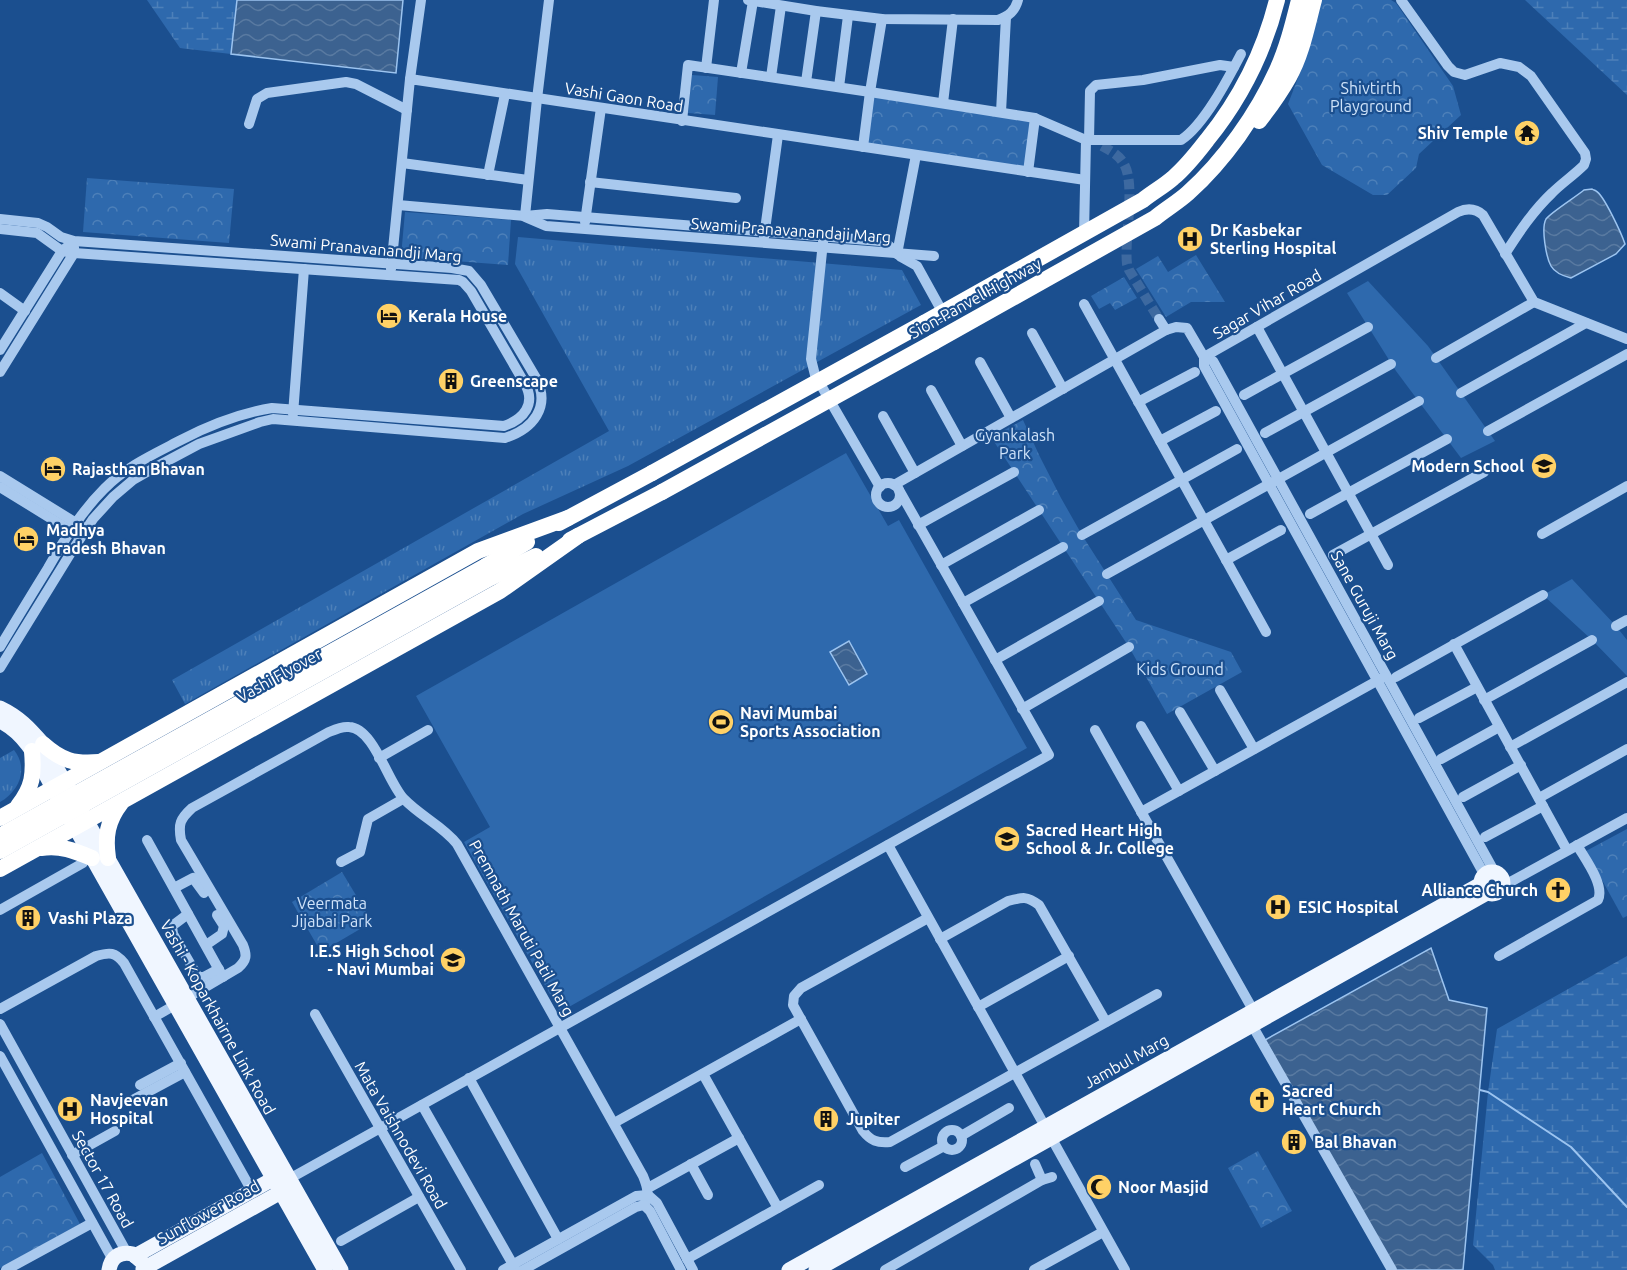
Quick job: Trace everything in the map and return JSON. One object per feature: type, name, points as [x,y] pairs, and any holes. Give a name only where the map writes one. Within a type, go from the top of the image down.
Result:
[{"type":"highway","name":"Sion-Panvel Highway","points":[[568,518],[943,313],[1143,200],[1174,177],[1219,126],[1239,96],[1257,61],[1277,0]]},
{"type":"highway","name":"Sion-Panvel Highway","points":[[578,536],[662,492],[1155,218],[1188,193],[1212,168],[1257,107],[1277,70],[1291,32],[1299,0]]},
{"type":"highway","points":[[1212,168],[1259,120],[1290,75],[1305,36],[1314,0]]},
{"type":"highway","points":[[0,818],[478,551],[568,518]]},
{"type":"highway","name":"Vashi Flyover","points":[[0,851],[489,571],[568,518]]},
{"type":"highway","points":[[0,869],[500,591],[578,536]]},
{"type":"highway","name":"Vashi Flyover","points":[[0,836],[489,571],[578,536]]},
{"type":"highway","points":[[16,809],[26,796],[32,782],[37,747],[70,762],[101,762]]},
{"type":"highway","points":[[37,848],[53,846],[69,848],[95,860],[106,843],[108,827],[123,800]]},
{"type":"main road","points":[[0,708],[14,715],[27,726],[37,747]]},
{"type":"main road","points":[[0,721],[37,747]]},
{"type":"main road","name":"Vashi - Koparkhairne Link Road","points":[[37,747],[81,824],[95,860],[181,1001],[281,1183],[325,1270]]},
{"type":"main road","name":"Jambul Marg","points":[[789,1270],[1048,1133],[1255,1019],[1495,881]]},
{"type":"main road","name":"Jambul Marg","points":[[816,1270],[1048,1133]]},
{"type":"main road","name":"Vashi - Koparkhairne Link Road","points":[[281,1183],[341,1270]]},
{"type":"main road","name":"Sunflower Road","points":[[137,1262],[252,1191],[281,1183]]},
{"type":"main road","name":"Sunflower Road","points":[[137,1262],[281,1183]]},
{"type":"main road","points":[[110,1268],[120,1254],[137,1262]]},
{"type":"street","points":[[391,275],[410,79],[421,0]]},
{"type":"street","points":[[525,216],[549,0]]},
{"type":"street","points":[[705,68],[714,0]]},
{"type":"street","points":[[748,0],[848,16],[882,19],[998,20],[1006,17],[1015,9],[1018,0]]},
{"type":"street","points":[[1401,0],[1454,72],[1465,75],[1500,63],[1519,67],[1531,76],[1585,153],[1584,165],[1551,194],[1534,213],[1505,254]]},
{"type":"street","points":[[741,73],[753,1]]},
{"type":"street","points":[[771,77],[781,6]]},
{"type":"street","points":[[806,82],[816,11]]},
{"type":"street","points":[[838,87],[848,16]]},
{"type":"street","points":[[1001,112],[1006,17]]},
{"type":"street","points":[[863,147],[882,19]]},
{"type":"street","points":[[943,103],[953,19]]},
{"type":"street","points":[[1087,140],[1181,140],[1188,136],[1223,88],[1241,54]]},
{"type":"street","points":[[682,121],[688,65],[1035,118],[1102,146]]},
{"type":"street","points":[[1084,234],[1090,91],[1096,85],[1143,80],[1220,65],[1234,67]]},
{"type":"street","name":"Vashi Gaon Road","points":[[410,79],[1085,180]]},
{"type":"street","points":[[249,124],[257,99],[267,93],[346,82],[356,84],[407,110]]},
{"type":"street","points":[[488,175],[505,94]]},
{"type":"street","points":[[584,229],[601,108]]},
{"type":"street","points":[[1028,172],[1035,118]]},
{"type":"street","points":[[763,243],[778,135]]},
{"type":"street","points":[[1172,141],[1197,153]]},
{"type":"street","points":[[897,254],[916,155]]},
{"type":"street","points":[[402,163],[528,180]]},
{"type":"street","points":[[590,182],[736,198]]},
{"type":"street","name":"Swami Pranavanandaji Marg","points":[[398,205],[525,216],[547,214],[880,241],[888,244],[897,254]]},
{"type":"street","name":"Sagar Vihar Road","points":[[1204,357],[1463,210],[1473,209],[1483,215],[1534,302]]},
{"type":"street","name":"Swami Pranavanandaji Marg","points":[[525,216],[546,226],[897,254]]},
{"type":"street","name":"Swami Pranavanandji Marg","points":[[0,219],[38,223],[61,237],[74,241],[392,263],[469,271],[476,277],[541,387],[542,400],[538,413],[529,425],[518,434],[505,438],[273,419],[199,444],[133,480],[113,496],[93,519],[72,551],[10,631],[0,668]]},
{"type":"street","name":"Swami Pranavanandji Marg","points":[[0,229],[37,233],[62,251],[74,253],[459,280],[467,285],[529,391],[530,399],[520,417],[504,426],[272,408],[257,410],[194,434],[126,471],[105,488],[83,512],[0,647]]},
{"type":"street","points":[[824,236],[812,349],[813,368],[880,487]]},
{"type":"street","points":[[0,350],[62,251],[74,241]]},
{"type":"street","points":[[0,372],[74,253],[74,241]]},
{"type":"street","points":[[897,254],[934,256]]},
{"type":"street","points":[[897,254],[920,269],[943,313]]},
{"type":"street","points":[[292,421],[304,269]]},
{"type":"street","points":[[0,293],[25,311]]},
{"type":"street","points":[[1436,358],[1534,302],[1627,339]]},
{"type":"street","points":[[1084,304],[1266,632]]},
{"type":"street","points":[[896,488],[915,473],[1166,330],[1159,319]]},
{"type":"street","points":[[1461,393],[1586,323]]},
{"type":"street","name":"Sane Guruji Marg","points":[[1166,330],[1176,327],[1187,328],[1204,357],[1213,361],[1273,481],[1386,678],[1495,881]]},
{"type":"street","points":[[1257,327],[1388,565]]},
{"type":"street","points":[[1244,395],[1368,327]]},
{"type":"street","points":[[1032,333],[1063,389]]},
{"type":"street","points":[[1488,431],[1627,354]]},
{"type":"street","points":[[980,362],[1011,418]]},
{"type":"street","points":[[1265,433],[1391,364]]},
{"type":"street","points":[[1138,402],[1195,372]]},
{"type":"street","points":[[931,390],[962,446]]},
{"type":"street","points":[[1107,574],[1419,401]]},
{"type":"street","points":[[1160,441],[1216,411]]},
{"type":"street","points":[[883,416],[915,473]]},
{"type":"street","points":[[1310,514],[1447,439]]},
{"type":"street","points":[[1082,535],[1237,449]]},
{"type":"street","points":[[918,525],[1014,472]]},
{"type":"street","points":[[1334,555],[1484,472]]},
{"type":"street","points":[[0,476],[84,534]]},
{"type":"street","points":[[281,1183],[1048,756],[963,603],[918,525],[896,488],[886,483],[877,490],[876,498],[880,504],[902,513],[918,525]]},
{"type":"street","points":[[1542,534],[1627,486]]},
{"type":"street","points":[[0,487],[73,527]]},
{"type":"street","points":[[884,506],[892,506],[898,502],[896,488]]},
{"type":"street","points":[[941,565],[1039,510]]},
{"type":"street","points":[[1226,560],[1281,530]]},
{"type":"street","points":[[963,603],[1063,547]]},
{"type":"street","points":[[1141,812],[1543,595]]},
{"type":"street","points":[[995,660],[1099,601]]},
{"type":"street","points":[[1616,626],[1627,621]]},
{"type":"street","points":[[1484,700],[1592,640]]},
{"type":"street","points":[[1454,644],[1541,802],[1599,884],[1601,893],[1598,900],[1498,956]]},
{"type":"street","points":[[1022,709],[1129,647]]},
{"type":"street","points":[[1510,747],[1627,682]]},
{"type":"street","points":[[1419,718],[1477,687]]},
{"type":"street","points":[[1220,690],[1254,749]]},
{"type":"street","points":[[1180,712],[1215,771]]},
{"type":"street","points":[[1141,726],[1179,791]]},
{"type":"street","name":"Premnath Maruti Patil Marg","points":[[154,1017],[221,973],[238,968],[245,962],[246,954],[243,945],[181,840],[179,827],[183,816],[192,808],[338,728],[351,727],[361,732],[369,741],[403,799],[458,844],[644,1176],[650,1211],[681,1270]]},
{"type":"street","points":[[1441,759],[1499,727]]},
{"type":"street","points":[[379,758],[428,730]]},
{"type":"street","points":[[1095,730],[1392,1270]]},
{"type":"street","points":[[1485,837],[1627,749]]},
{"type":"street","points":[[1462,797],[1521,765]]},
{"type":"street","points":[[341,862],[360,852],[368,819],[403,799]]},
{"type":"street","points":[[1495,881],[1572,848],[1627,818]]},
{"type":"street","points":[[147,840],[221,973],[198,977],[173,934],[172,926],[188,914]]},
{"type":"street","points":[[888,845],[1125,1270]]},
{"type":"street","points":[[0,910],[95,860]]},
{"type":"street","points":[[174,888],[193,878],[224,926],[222,934],[206,945]]},
{"type":"street","points":[[940,939],[1008,901],[1030,898],[1039,905],[1106,1022]]},
{"type":"street","points":[[928,918],[801,988],[794,996],[794,1005],[801,1019],[864,1131],[871,1140],[880,1143],[890,1142],[1157,994]]},
{"type":"street","points":[[1,1007],[96,956],[111,953],[118,956],[252,1191]]},
{"type":"street","points":[[978,1007],[1069,956]]},
{"type":"street","name":"Mata Vaishnodevi Road","points":[[315,1014],[461,1270]]},
{"type":"street","points":[[614,1123],[801,1019]]},
{"type":"street","name":"Sector 17 Road","points":[[0,1024],[72,1155],[137,1262]]},
{"type":"street","name":"Sector 17 Road","points":[[0,1058],[92,1223],[110,1268]]},
{"type":"street","points":[[140,1085],[183,1068]]},
{"type":"street","points":[[129,1102],[183,1068]]},
{"type":"street","points":[[703,1074],[778,1208]]},
{"type":"street","points":[[470,1078],[554,1246]]},
{"type":"street","points":[[422,1105],[511,1268],[554,1246],[636,1196],[647,1196],[691,1164],[739,1138]]},
{"type":"street","points":[[961,1136],[1009,1108]]},
{"type":"street","points":[[938,1115],[948,1131]]},
{"type":"street","points":[[38,1125],[51,1117]]},
{"type":"street","points":[[72,1155],[115,1131]]},
{"type":"street","points":[[948,1131],[956,1131],[961,1136],[960,1153],[944,1146],[942,1138],[948,1131]]},
{"type":"street","points":[[905,1167],[944,1146]]},
{"type":"street","points":[[691,1164],[708,1195]]},
{"type":"street","points":[[885,1270],[1047,1179],[1035,1164]]},
{"type":"street","points":[[687,1258],[819,1185]]},
{"type":"street","name":"Premnath Maruti Patil Marg","points":[[647,1196],[657,1203],[693,1270]]},
{"type":"street","points":[[341,1241],[419,1197]]},
{"type":"street","points":[[6,1270],[92,1223]]},
{"type":"street","points":[[1034,1270],[1103,1232]]},
{"type":"street","points":[[524,1270],[554,1246]]},
{"type":"green space","points":[[147,0],[237,0],[231,54],[180,48]]},
{"type":"green space","name":"Shivtirth Playground","points":[[1321,0],[1391,0],[1396,3],[1453,86],[1461,115],[1419,154],[1416,168],[1387,195],[1373,195],[1322,165],[1288,104],[1303,65]]},
{"type":"green space","points":[[1525,0],[1627,0],[1627,95]]},
{"type":"green space","points":[[692,75],[718,77],[715,115],[688,113]]},
{"type":"green space","points":[[873,96],[1031,121],[1024,169],[868,144]]},
{"type":"green space","points":[[87,178],[234,189],[229,243],[83,232]]},
{"type":"green space","points":[[405,212],[511,220],[508,265],[401,257]]},
{"type":"green space","points":[[518,237],[902,270],[921,305],[628,466],[523,514],[185,704],[172,680],[609,431],[515,264]]},
{"type":"green space","points":[[1196,255],[1225,302],[1191,302],[1166,317],[1136,269],[1158,256],[1168,272]]},
{"type":"green space","points":[[1124,277],[1137,298],[1115,310],[1110,303],[1099,309],[1091,296]]},
{"type":"green space","points":[[1368,281],[1428,346],[1495,441],[1461,458],[1396,371],[1347,293]]},
{"type":"green space","points":[[1023,420],[1061,498],[1136,620],[1231,652],[1242,672],[1167,714],[1129,647],[991,437]]},
{"type":"green space","name":"Navi Mumbai Sports Association","points":[[846,453],[888,526],[899,520],[1027,748],[560,1012],[464,842],[490,827],[416,696]]},
{"type":"green space","points":[[1572,579],[1627,640],[1627,676],[1543,595]]},
{"type":"green space","points":[[14,750],[21,765],[20,779],[12,792],[0,802],[0,758]]},
{"type":"green space","points":[[1627,829],[1627,916],[1623,918],[1586,851]]},
{"type":"green space","name":"Veermata Jijabai Park","points":[[342,872],[372,922],[321,952],[292,902]]},
{"type":"green space","points":[[1627,956],[1627,1270],[1495,1270],[1493,1265],[1473,1245],[1488,1092],[1497,1029]]},
{"type":"green space","points":[[1258,1151],[1292,1211],[1261,1228],[1228,1168]]},
{"type":"green space","points":[[42,1153],[80,1224],[0,1268],[0,1177]]},
{"type":"water","points":[[237,0],[403,0],[396,73],[231,54]]},
{"type":"water","points":[[1592,189],[1603,200],[1625,244],[1616,254],[1571,278],[1559,274],[1551,266],[1545,243],[1545,223],[1548,216],[1584,190]]},
{"type":"water","points":[[849,641],[867,674],[849,685],[830,652]]},
{"type":"water","points":[[1431,948],[1449,1000],[1487,1008],[1463,1270],[1393,1270],[1265,1040]]},
{"type":"waterway","points":[[1480,1090],[1488,1092],[1571,1147],[1627,1207]]},
{"type":"tunnel","points":[[1102,146],[1120,158],[1127,173],[1129,185],[1127,264],[1159,319]]},
{"type":"place","name":"Shiv Temple","points":[[1527,133]]},
{"type":"place","name":"Dr Kasbekar Sterling Hospital","points":[[1190,239]]},
{"type":"place","name":"Kerala House","points":[[389,316]]},
{"type":"place","name":"Greenscape","points":[[451,381]]},
{"type":"place","name":"Modern School","points":[[1544,466]]},
{"type":"place","name":"Rajasthan Bhavan","points":[[53,469]]},
{"type":"place","name":"Madhya Pradesh Bhavan","points":[[26,539]]},
{"type":"place","name":"Navi Mumbai Sports Association","points":[[721,722]]},
{"type":"place","name":"Sacred Heart High School & Jr. College","points":[[1007,839]]},
{"type":"place","name":"Alliance Church","points":[[1558,890]]},
{"type":"place","name":"ESIC Hospital","points":[[1278,907]]},
{"type":"place","name":"Vashi Plaza","points":[[28,918]]},
{"type":"place","name":"I.E.S High School - Navi Mumbai","points":[[453,960]]},
{"type":"place","name":"Sacred Heart Church","points":[[1262,1100]]},
{"type":"place","name":"Navjeevan Hospital","points":[[70,1109]]},
{"type":"place","name":"Jupiter","points":[[826,1119]]},
{"type":"place","name":"Bal Bhavan","points":[[1294,1142]]},
{"type":"place","name":"Noor Masjid","points":[[1099,1187]]},
{"type":"park label","name":"Gyankalash Park","points":[[1015,444]]},
{"type":"park label","name":"Kids Ground","points":[[1180,669]]}]
